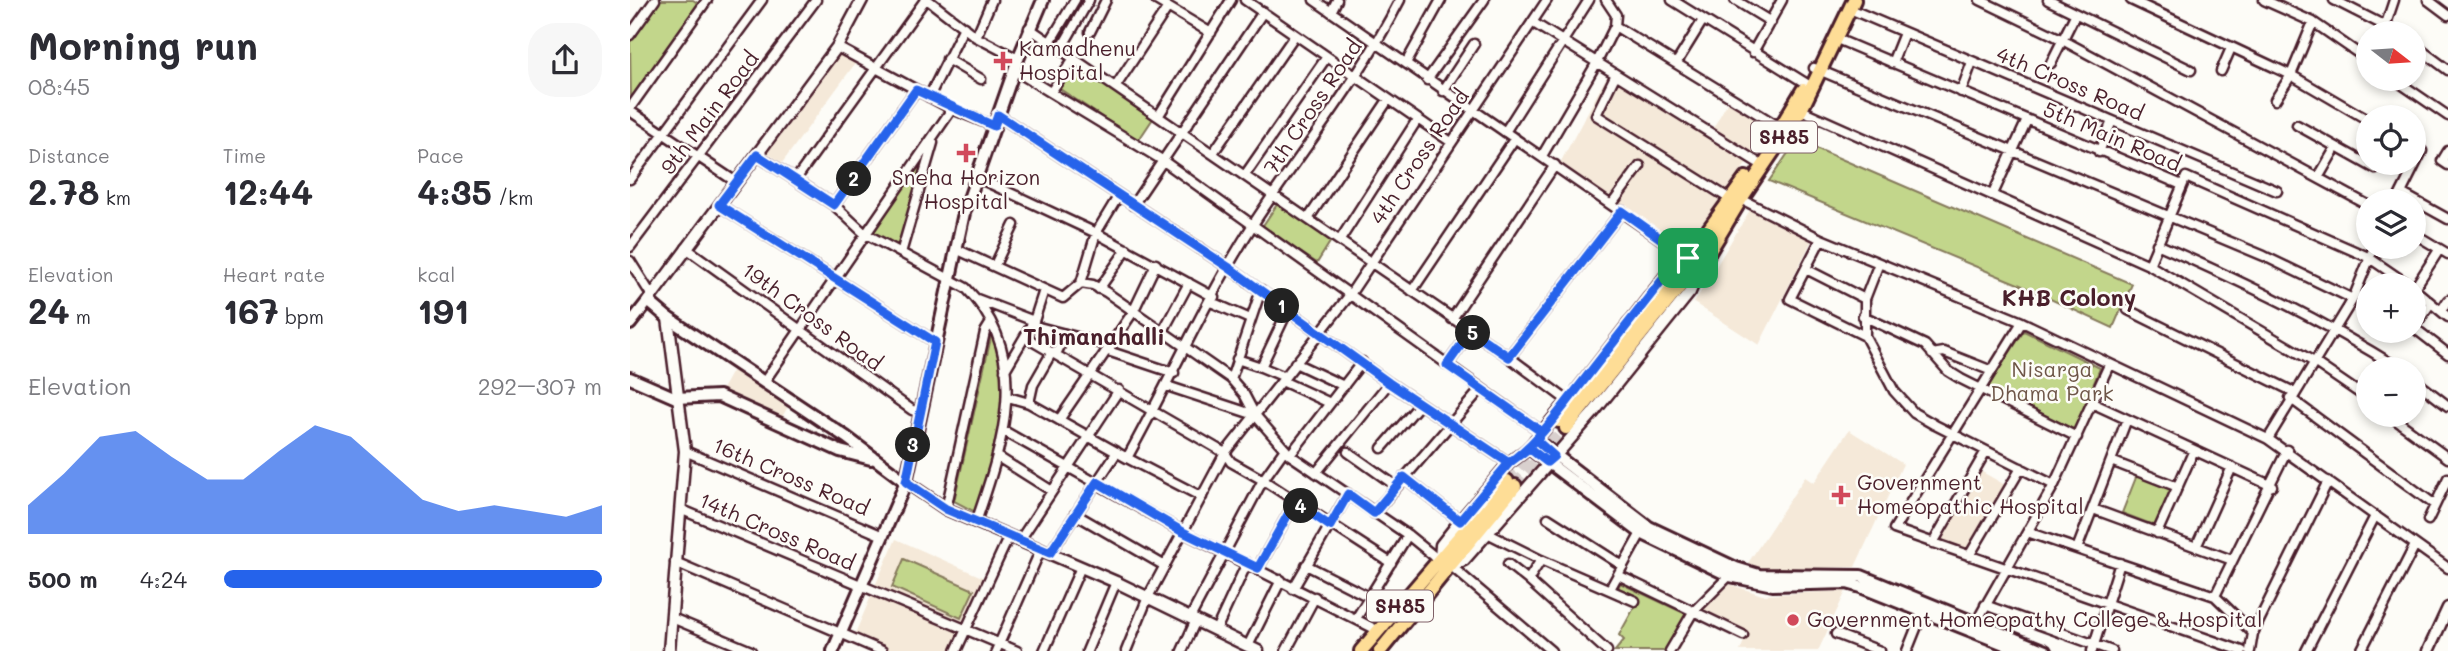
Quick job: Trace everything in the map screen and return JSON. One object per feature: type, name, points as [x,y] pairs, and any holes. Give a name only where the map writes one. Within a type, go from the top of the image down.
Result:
[{"type":"main road","points":[[833,651],[906,482],[949,278],[976,177],[1029,28],[1043,0]]},
{"type":"main road","name":"SH85","points":[[1850,3],[1817,70],[1801,110],[1735,199],[1688,258],[1679,274],[1563,424],[1681,285],[1700,267],[1735,199],[1757,162],[1781,128],[1807,84],[1817,70],[1837,39],[1850,3]]},
{"type":"main road","points":[[630,324],[650,299],[668,318],[906,482]]},
{"type":"main road","points":[[630,378],[676,398],[719,396],[840,451],[877,461]]},
{"type":"main road","points":[[1536,440],[1550,459],[1641,533],[1733,572],[1773,585],[1847,583],[2045,651]]},
{"type":"main road","points":[[1550,459],[1648,527],[1733,572],[1759,575],[1861,576],[1974,626],[2022,651]]},
{"type":"main road","name":"SH85","points":[[1380,651],[1445,564],[1511,483]]},
{"type":"main road","name":"SH85","points":[[1361,651],[1445,564]]},
{"type":"street","points":[[630,35],[655,0]]},
{"type":"street","points":[[707,0],[630,109],[736,182]]},
{"type":"street","points":[[630,180],[762,0]]},
{"type":"street","name":"9th Main Road","points":[[630,247],[816,0]]},
{"type":"street","points":[[630,261],[650,299],[837,47],[862,0]]},
{"type":"street","points":[[976,37],[992,0]]},
{"type":"street","points":[[1050,42],[1075,0]]},
{"type":"street","points":[[1061,49],[1089,0]]},
{"type":"street","points":[[1090,32],[1106,0]]},
{"type":"street","points":[[1156,0],[1211,33]]},
{"type":"street","points":[[1159,115],[1231,0]]},
{"type":"street","points":[[1245,0],[1451,142]]},
{"type":"street","points":[[1133,205],[1261,10],[1263,0]]},
{"type":"street","points":[[1314,0],[1688,258]]},
{"type":"street","points":[[1331,12],[1337,0]]},
{"type":"street","name":"7th Cross Road","points":[[1127,458],[1228,267],[1254,224],[1357,78],[1400,0]]},
{"type":"street","points":[[1406,63],[1441,0]]},
{"type":"street","points":[[1427,80],[1484,0]]},
{"type":"street","name":"4th Cross Road","points":[[1126,651],[1148,597],[1225,453],[1349,296],[1547,0]]},
{"type":"street","points":[[1505,132],[1589,0]]},
{"type":"street","points":[[1542,156],[1597,65],[1615,26],[1616,15],[1606,0]]},
{"type":"street","points":[[1672,0],[1807,84]]},
{"type":"street","points":[[1735,0],[1771,22]]},
{"type":"street","points":[[1753,52],[1782,0]]},
{"type":"street","points":[[1980,0],[2062,40],[2356,199]]},
{"type":"street","points":[[2048,0],[2192,70]]},
{"type":"street","points":[[2131,0],[2291,75],[2356,113]]},
{"type":"street","points":[[2264,0],[2313,22],[2356,51]]},
{"type":"street","points":[[2334,0],[2372,21]]},
{"type":"street","points":[[2388,21],[2394,0]]},
{"type":"street","points":[[2428,0],[2448,15]]},
{"type":"street","points":[[796,179],[929,1],[1051,92],[1162,160],[1254,224],[1349,296],[1481,389],[1536,440]]},
{"type":"street","name":"4th Cross Road","points":[[1850,3],[1904,33],[2277,191]]},
{"type":"street","points":[[1116,86],[1168,7]]},
{"type":"street","points":[[2051,63],[2076,15]]},
{"type":"street","points":[[1677,62],[1703,20]]},
{"type":"street","points":[[1532,22],[1597,65],[1757,162]]},
{"type":"street","points":[[2275,100],[2291,75],[2313,22]]},
{"type":"street","points":[[1615,26],[1781,128]]},
{"type":"street","points":[[929,97],[964,27]]},
{"type":"street","points":[[1029,28],[1159,115],[1180,134],[1213,153],[1340,240],[1343,245],[1509,357],[1568,401]]},
{"type":"street","points":[[1892,63],[1904,33]]},
{"type":"street","points":[[1213,153],[1294,35]]},
{"type":"street","name":"5th Main Road","points":[[1837,39],[2099,152],[2182,185],[2186,177],[2356,252]]},
{"type":"street","points":[[1443,91],[1474,44]]},
{"type":"street","points":[[837,47],[952,109],[996,120],[1119,195],[1228,267],[1389,383],[1509,463]]},
{"type":"street","points":[[2221,71],[2231,48]]},
{"type":"street","points":[[2426,54],[2448,70]]},
{"type":"street","points":[[1051,92],[1074,58]]},
{"type":"street","points":[[1244,175],[1326,58]]},
{"type":"street","points":[[947,59],[981,79]]},
{"type":"street","points":[[1961,92],[1972,62]]},
{"type":"street","points":[[1817,70],[2264,256],[2353,299]]},
{"type":"street","points":[[1615,76],[1596,115],[1735,199],[1821,239],[2022,322],[2268,439],[2287,450],[2448,568]]},
{"type":"street","points":[[834,205],[916,90]]},
{"type":"street","points":[[2412,91],[2448,116]]},
{"type":"street","points":[[1308,219],[1388,100]]},
{"type":"street","points":[[764,382],[797,330],[935,137],[952,109]]},
{"type":"street","points":[[1801,110],[2149,265],[2314,362],[2356,391]]},
{"type":"street","points":[[1340,240],[1417,120]]},
{"type":"street","points":[[1993,194],[2027,120]]},
{"type":"street","points":[[2099,152],[2112,121]]},
{"type":"street","points":[[2297,125],[2356,158]]},
{"type":"street","points":[[901,253],[935,137]]},
{"type":"street","points":[[1412,291],[1515,138]]},
{"type":"street","points":[[2318,178],[2336,147]]},
{"type":"street","points":[[2448,151],[2442,161],[2448,165]]},
{"type":"street","points":[[757,155],[834,205],[864,233],[949,278],[966,288],[977,299],[990,324],[1005,370],[1008,397],[998,457],[976,522]]},
{"type":"street","points":[[1452,319],[1555,165]]},
{"type":"street","points":[[1612,204],[1640,166]]},
{"type":"street","points":[[976,177],[1156,264],[1250,319]]},
{"type":"street","points":[[2149,265],[2182,185]]},
{"type":"street","points":[[956,249],[1063,298],[1081,283],[1096,233],[1119,195]]},
{"type":"street","points":[[719,205],[935,342]]},
{"type":"street","points":[[2426,209],[2448,219]]},
{"type":"street","points":[[1509,357],[1622,211]]},
{"type":"street","points":[[995,265],[1014,225]]},
{"type":"street","points":[[1821,239],[1790,299],[1865,336]]},
{"type":"street","points":[[2426,242],[2448,254]]},
{"type":"street","points":[[2157,244],[2269,293],[2335,328],[2381,357]]},
{"type":"street","name":"19th Cross Road","points":[[686,248],[797,330],[912,410],[920,412]]},
{"type":"street","points":[[1100,289],[1127,249]]},
{"type":"street","points":[[2423,273],[2439,250]]},
{"type":"street","name":"SH85","points":[[1688,258],[1670,270],[1536,440],[1509,463],[1460,521],[1441,545],[1445,564],[1464,560],[1593,413],[1690,292],[1700,267]]},
{"type":"street","points":[[2371,259],[2391,273]]},
{"type":"street","points":[[1879,263],[1865,299],[1865,336],[1894,391],[1914,413],[2054,485]]},
{"type":"street","points":[[1059,420],[1133,312],[1156,264]]},
{"type":"street","points":[[1806,269],[1865,299]]},
{"type":"street","points":[[1081,283],[1100,289],[1230,379],[1244,394],[1255,415],[1288,452],[1408,535],[1551,651]]},
{"type":"street","points":[[1162,332],[1189,283]]},
{"type":"street","points":[[1005,370],[1033,323],[1044,290]]},
{"type":"street","points":[[1230,379],[1261,290]]},
{"type":"street","points":[[2268,439],[2356,292]]},
{"type":"street","points":[[977,299],[1033,323],[1174,373]]},
{"type":"street","points":[[2426,299],[2445,314],[2448,300]]},
{"type":"street","points":[[2426,310],[2431,303]]},
{"type":"street","points":[[1261,368],[1288,310]]},
{"type":"street","points":[[2128,310],[2292,395],[2435,505]]},
{"type":"street","points":[[1863,316],[1917,340],[1948,371],[2077,437]]},
{"type":"street","points":[[668,318],[676,398],[685,451],[669,651]]},
{"type":"street","points":[[2022,322],[1894,529],[2242,651]]},
{"type":"street","points":[[946,509],[985,332],[990,324]]},
{"type":"street","points":[[1447,365],[1471,331]]},
{"type":"street","points":[[1029,402],[1033,385],[1066,334]]},
{"type":"street","points":[[1025,337],[1092,373],[1225,453],[1231,462],[1391,563]]},
{"type":"street","points":[[2426,337],[2448,354]]},
{"type":"street","points":[[1932,354],[1944,352],[1992,371]]},
{"type":"street","points":[[1237,359],[1261,368],[1330,403]]},
{"type":"street","points":[[1182,651],[1193,619],[1224,551],[1263,480],[1362,362]]},
{"type":"street","points":[[1295,363],[1344,386]]},
{"type":"street","points":[[1974,626],[2030,533],[2109,365]]},
{"type":"street","points":[[1316,473],[1389,383]]},
{"type":"street","points":[[1167,386],[1255,415]]},
{"type":"street","points":[[1374,513],[1452,426],[1481,389]]},
{"type":"street","points":[[2426,389],[2448,407]]},
{"type":"street","points":[[1020,540],[1119,390]]},
{"type":"street","points":[[1008,397],[1029,402],[1202,497]]},
{"type":"street","points":[[2092,403],[2272,486]]},
{"type":"street","points":[[1382,448],[1420,404]]},
{"type":"street","points":[[2077,549],[2127,419]]},
{"type":"street","points":[[2405,427],[2448,458]]},
{"type":"street","points":[[1004,431],[1183,532],[1258,568],[1293,589],[1357,617],[1379,631]]},
{"type":"street","points":[[2157,533],[2194,450]]},
{"type":"street","points":[[2215,596],[2272,486],[2287,450]]},
{"type":"street","name":"16th Cross Road","points":[[685,451],[883,536]]},
{"type":"street","points":[[1933,543],[1986,451]]},
{"type":"street","points":[[998,648],[1045,551],[1075,514],[1117,452]]},
{"type":"street","points":[[1349,452],[1396,486]]},
{"type":"street","points":[[998,457],[1052,491]]},
{"type":"street","points":[[2112,461],[2178,487]]},
{"type":"street","points":[[2196,547],[2232,467]]},
{"type":"street","points":[[1969,556],[2021,468]]},
{"type":"street","points":[[1404,477],[1460,521]]},
{"type":"street","points":[[2428,520],[2448,478]]},
{"type":"street","points":[[2250,651],[2253,633],[2328,481]]},
{"type":"street","points":[[906,482],[946,509],[1081,566],[1253,648],[1281,580]]},
{"type":"street","points":[[1293,589],[1348,494]]},
{"type":"street","points":[[1258,568],[1295,502]]},
{"type":"street","name":"14th Cross Road","points":[[680,509],[965,630],[998,648],[1017,651]]},
{"type":"street","points":[[2093,509],[2232,560]]},
{"type":"street","points":[[1075,514],[1165,566]]},
{"type":"street","points":[[2306,651],[2375,516]]},
{"type":"street","points":[[1548,518],[1623,566]]},
{"type":"street","points":[[1487,533],[1635,601]]},
{"type":"street","points":[[1611,589],[1641,533]]},
{"type":"street","points":[[2030,533],[2215,596],[2253,633]]},
{"type":"street","points":[[1357,617],[1408,535]]},
{"type":"street","points":[[956,651],[1009,536]]},
{"type":"street","points":[[2361,651],[2415,545]]},
{"type":"street","points":[[1528,580],[1541,560]]},
{"type":"street","points":[[675,562],[882,651]]},
{"type":"street","points":[[1216,630],[1247,563]]},
{"type":"street","points":[[1508,564],[1607,651]]},
{"type":"street","points":[[2093,648],[2120,564]]},
{"type":"street","points":[[1306,565],[1370,597]]},
{"type":"street","points":[[1044,651],[1081,566]]},
{"type":"street","points":[[1670,651],[1693,612],[1733,572]]},
{"type":"street","points":[[1618,575],[1743,635]]},
{"type":"street","points":[[1087,651],[1116,582]]},
{"type":"street","points":[[1286,651],[1315,597]]},
{"type":"street","points":[[1985,606],[2093,648],[2112,651]]},
{"type":"street","points":[[2428,651],[2448,608]]},
{"type":"street","points":[[1907,651],[1923,611]]},
{"type":"street","points":[[672,618],[751,651]]},
{"type":"street","points":[[1836,634],[1880,651]]},
{"type":"shaded area","points":[[841,53],[857,61],[782,163],[767,153]]},
{"type":"shaded area","points":[[1611,69],[1712,130],[1730,98],[1774,126],[1684,248],[1560,163]]},
{"type":"shaded area","points":[[1750,210],[1812,240],[1759,345],[1694,303]]},
{"type":"shaded area","points":[[735,366],[790,403],[781,419],[721,391]]},
{"type":"shaded area","name":"Government Homeopathic Hospital","points":[[1849,430],[1903,464],[1855,567],[1762,569],[1748,563],[1805,477],[1814,483]]},
{"type":"shaded area","points":[[1977,469],[2007,486],[1969,551],[1938,539]]},
{"type":"shaded area","points":[[896,539],[984,578],[963,627],[874,588]]},
{"type":"shaded area","name":"Government Homeopathy College & Hospital","points":[[1726,583],[1762,595],[1846,591],[1818,651],[1740,651],[1748,631],[1702,611]]},
{"type":"shaded area","points":[[872,594],[960,632],[952,651],[889,651],[854,636]]},
{"type":"green space","points":[[658,0],[693,0],[699,4],[631,103],[630,42]]},
{"type":"green space","points":[[1072,63],[1154,117],[1138,141],[1057,87]]},
{"type":"green space","points":[[1797,140],[2132,284],[2113,328],[2018,284],[1769,181]]},
{"type":"green space","points":[[926,154],[898,248],[870,232]]},
{"type":"green space","points":[[1278,203],[1332,239],[1317,263],[1262,227]]},
{"type":"green space","name":"Nisarga Dhama Park","points":[[2024,331],[2100,368],[2075,430],[1987,387]]},
{"type":"green space","points":[[992,333],[1003,378],[1003,401],[995,446],[975,512],[954,501]]},
{"type":"green space","points":[[2137,475],[2173,488],[2156,526],[2122,513]]},
{"type":"green space","points":[[904,559],[974,590],[961,618],[892,587]]},
{"type":"green space","points":[[1620,583],[1686,614],[1666,651],[1615,651],[1624,640],[1619,635],[1639,599],[1618,589]]},
{"type":"tunnel","points":[[1507,481],[1559,421]]},
{"type":"tunnel","points":[[1515,486],[1566,428]]},
{"type":"place","name":"Kamadhenu Hospital","points":[[1003,61]]},
{"type":"place","name":"Sneha Horizon Hospital","points":[[966,153]]},
{"type":"place","name":"Government Homeopathic Hospital","points":[[1841,495]]},
{"type":"place","name":"Government Homeopathy College & Hospital","points":[[1793,620]]},
{"type":"district","name":"KHB Colony","points":[[2069,298]]},
{"type":"district","name":"Thimanahalli","points":[[1094,337]]},
{"type":"route","points":[[1688,258],[1622,211],[1509,357],[1471,331],[1466,337],[1447,365],[1542,432],[1536,440],[1554,456],[1547,462],[1529,448],[1509,463],[1460,521],[1404,477],[1374,513],[1348,494],[1330,526],[1295,502],[1258,568],[1183,532],[1097,482],[1050,553],[927,499],[906,482],[935,342],[719,205],[757,155],[834,205],[916,90],[952,109],[994,126],[998,115],[1228,267],[1389,383],[1507,459],[1509,463],[1529,448],[1542,432],[1568,401],[1670,270],[1688,258]]}]
